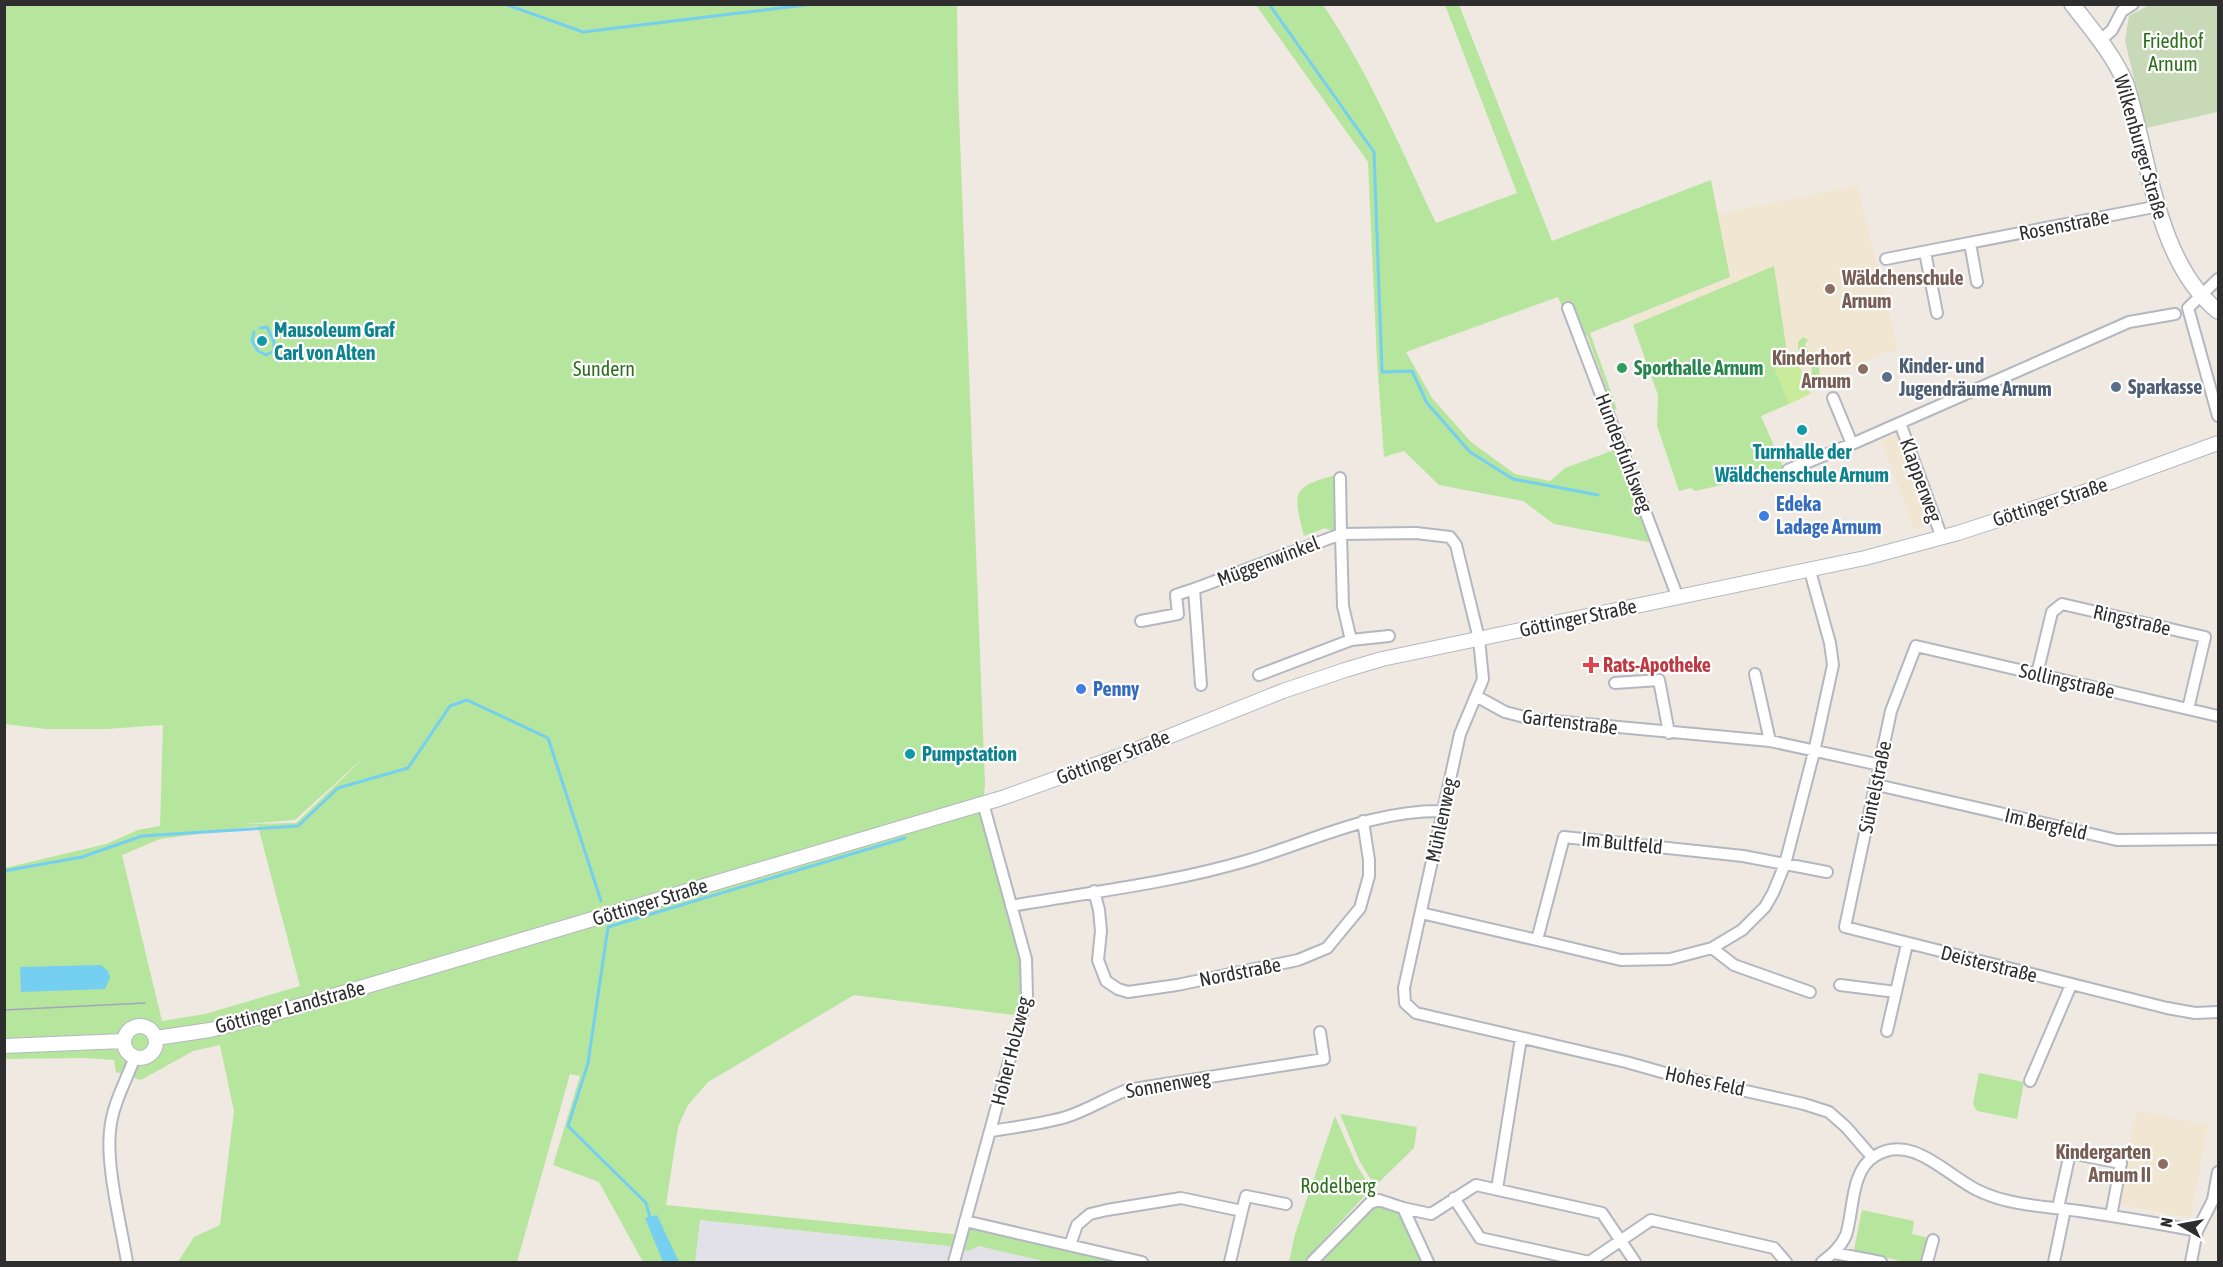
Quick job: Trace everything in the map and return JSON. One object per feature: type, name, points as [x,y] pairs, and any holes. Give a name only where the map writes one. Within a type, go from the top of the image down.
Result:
[{"type":"main road","name":"Wilkenburger Straße","points":[[2072,4],[2101,40],[2119,68],[2126,84],[2158,206],[2179,262],[2190,282],[2218,311]]},
{"type":"street","points":[[2101,40],[2112,30],[2122,11],[2133,4]]},
{"type":"street","name":"Rosenstraße","points":[[1887,259],[2158,206]]},
{"type":"street","points":[[1970,243],[1977,282]]},
{"type":"street","points":[[1925,252],[1937,313]]},
{"type":"street","points":[[2218,279],[2187,308],[2218,416]]},
{"type":"street","name":"Hundepfuhlsweg","points":[[1568,308],[1678,598]]},
{"type":"street","name":"Klapperweg","points":[[1788,470],[2129,322],[2175,314]]},
{"type":"street","points":[[1833,398],[1852,444]]},
{"type":"street","name":"Klapperweg","points":[[1900,423],[1942,538]]},
{"type":"street","name":"Göttinger Straße","points":[[422,970],[983,803],[1109,760],[1283,691],[1382,659],[1865,558],[1942,538],[2091,489],[2218,443]]},
{"type":"street","name":"Müggenwinkel","points":[[1340,478],[1343,606],[1351,640]]},
{"type":"street","name":"Müggenwinkel","points":[[1178,614],[1176,595],[1341,534],[1416,533],[1450,537],[1456,545],[1479,639]]},
{"type":"street","points":[[1421,914],[1621,960],[1670,959],[1712,948],[1742,930],[1754,919],[1773,893],[1785,864],[1814,752],[1833,665],[1830,643],[1810,570]]},
{"type":"street","name":"Müggenwinkel","points":[[1194,589],[1201,685]]},
{"type":"street","name":"Ringstraße","points":[[2037,674],[2052,612],[2062,604],[2106,614],[2205,638],[2188,709]]},
{"type":"street","points":[[1141,621],[1196,612]]},
{"type":"street","points":[[1259,675],[1351,640],[1389,636]]},
{"type":"street","name":"Mühlenweg","points":[[1405,1003],[1404,988],[1460,734],[1483,679],[1479,639]]},
{"type":"street","name":"Sollingstraße","points":[[1916,646],[2218,716]]},
{"type":"street","name":"Süntelstraße","points":[[1849,928],[1845,927],[1891,711],[1916,646]]},
{"type":"street","points":[[1755,674],[1770,741]]},
{"type":"street","points":[[1615,683],[1659,680],[1669,733]]},
{"type":"street","name":"Gartenstraße","points":[[1476,696],[1505,712],[1532,720],[1770,741],[1880,765]]},
{"type":"street","name":"Im Bergfeld","points":[[1876,784],[2117,840],[2218,839]]},
{"type":"street","name":"Hoher Holzweg","points":[[954,1263],[1027,996],[1026,958],[983,803]]},
{"type":"street","points":[[1011,906],[1094,891],[1156,883],[1249,860],[1363,821],[1410,811],[1443,811]]},
{"type":"street","name":"Nordstraße","points":[[1094,891],[1100,910],[1098,960],[1106,981],[1118,989],[1128,992],[1177,985],[1298,960],[1327,948],[1360,908],[1369,876],[1363,821]]},
{"type":"street","name":"Im Bultfeld","points":[[1537,940],[1564,837],[1743,856],[1827,872]]},
{"type":"street","name":"Deisterstraße","points":[[1849,928],[2168,1008],[2195,1013],[2218,1012]]},
{"type":"street","points":[[1887,1031],[1907,944]]},
{"type":"street","points":[[1712,948],[1734,965],[1810,992]]},
{"type":"street","name":"Göttinger Landstraße","points":[[156,1038],[262,1017],[422,970]]},
{"type":"street","points":[[1840,985],[1896,992]]},
{"type":"street","points":[[2030,1081],[2071,985]]},
{"type":"street","name":"Hohes Feld","points":[[1405,1003],[1416,1013],[1804,1104],[1829,1112],[1846,1127],[1872,1157]]},
{"type":"street","points":[[136,1026],[147,1027],[156,1038],[156,1045],[149,1056],[135,1057],[126,1049],[124,1041],[128,1032],[136,1026]]},
{"type":"street","name":"Sonnenweg","points":[[991,1131],[1064,1117],[1127,1090],[1324,1059],[1320,1032]]},
{"type":"street","points":[[1497,1189],[1521,1038]]},
{"type":"street","points":[[4,1046],[124,1041]]},
{"type":"street","points":[[127,1263],[109,1155],[110,1130],[117,1100],[135,1057]]},
{"type":"street","points":[[1822,1263],[1834,1253],[1845,1236],[1860,1174],[1872,1157],[1886,1150],[1903,1149],[1920,1154],[1977,1190],[2019,1204],[2111,1215],[2197,1231]]},
{"type":"street","points":[[2054,1263],[2070,1153],[2121,1163],[2111,1215]]},
{"type":"street","points":[[2191,1263],[2197,1231],[2213,1200],[2218,1172]]},
{"type":"street","points":[[1312,1263],[1370,1203],[1379,1200],[1431,1214],[1476,1185],[1602,1213],[1635,1263]]},
{"type":"street","points":[[1230,1263],[1246,1196],[1286,1204]]},
{"type":"street","points":[[1070,1245],[1077,1225],[1089,1214],[1107,1210],[1181,1198],[1242,1210]]},
{"type":"street","points":[[1454,1198],[1480,1238],[1589,1262],[1651,1220],[1774,1248],[1786,1263]]},
{"type":"street","points":[[1403,1208],[1428,1263]]},
{"type":"street","points":[[965,1221],[1142,1263]]},
{"type":"street","points":[[1927,1263],[1933,1240]]},
{"type":"street","points":[[1532,1263],[1535,1251]]},
{"type":"street","points":[[1834,1253],[1881,1263]]},
{"type":"shaded area","name":"Wäldchenschule Arnum","points":[[1857,186],[1898,349],[1879,355],[1820,382],[1822,389],[1789,404],[1774,366],[1774,266],[1633,325],[1630,318],[1730,277],[1718,214]]},
{"type":"shaded area","points":[[1899,433],[1932,522],[1914,529],[1881,440]]},
{"type":"shaded area","name":"Kindergarten Arnum II","points":[[2136,1111],[2208,1125],[2190,1218],[2118,1204]]},
{"type":"shaded area","points":[[699,1220],[958,1247],[979,1246],[1047,1262],[695,1262]]},
{"type":"green space","name":"Friedhof Arnum","points":[[2151,4],[2218,5],[2218,112],[2146,128],[2125,41],[2129,16]]},
{"type":"green space","name":"Sundern","points":[[5,5],[957,5],[958,88],[985,784],[983,803],[1026,959],[1021,1016],[854,995],[708,1082],[688,1105],[678,1127],[666,1205],[961,1235],[965,1221],[1138,1262],[1047,1262],[979,1246],[968,1251],[958,1247],[700,1220],[695,1262],[643,1262],[599,1182],[553,1165],[580,1076],[570,1074],[517,1262],[178,1262],[194,1237],[220,1225],[234,1111],[220,1045],[193,1051],[141,1080],[116,1072],[114,1060],[4,1059],[5,868],[106,844],[138,830],[160,826],[163,725],[107,729],[46,729],[5,724]],"holes":[[[371,751],[296,823],[243,824],[295,820]],[[258,826],[300,986],[205,1014],[162,1021],[122,855],[160,839]]]},
{"type":"green space","points":[[1256,5],[1323,5],[1370,84],[1436,223],[1517,193],[1445,5],[1459,5],[1552,241],[1711,180],[1730,277],[1590,333],[1617,409],[1614,410],[1587,335],[1575,339],[1558,297],[1406,352],[1432,398],[1471,442],[1515,474],[1550,481],[1565,468],[1617,449],[1654,543],[1554,524],[1523,501],[1439,485],[1404,451],[1384,457],[1368,162]]},
{"type":"green space","points":[[1774,266],[1788,359],[1774,366],[1789,404],[1761,416],[1785,471],[1790,477],[1784,475],[1740,481],[1695,491],[1691,488],[1679,491],[1657,426],[1658,395],[1633,325]]},
{"type":"green space","points":[[1803,337],[1808,340],[1805,344],[1819,366],[1817,387],[1811,377],[1812,369],[1809,360],[1798,350],[1798,342]]},
{"type":"green space","points":[[1796,356],[1810,394],[1789,404],[1774,366]]},
{"type":"green space","points":[[1338,474],[1339,524],[1332,531],[1325,528],[1304,536],[1298,508],[1299,493],[1312,483]]},
{"type":"green space","points":[[1979,1073],[2024,1082],[2017,1119],[1977,1111],[1973,1104]]},
{"type":"green space","points":[[1340,1114],[1417,1127],[1414,1148],[1375,1186],[1360,1162]]},
{"type":"green space","name":"Rodelberg","points":[[1335,1116],[1356,1164],[1371,1189],[1303,1262],[1289,1262],[1295,1234]]},
{"type":"green space","points":[[1370,1203],[1403,1208],[1428,1262],[1312,1262]]},
{"type":"green space","points":[[1862,1210],[1914,1221],[1912,1234],[1929,1238],[1924,1262],[1905,1262],[1854,1250]]},
{"type":"water","points":[[101,965],[108,971],[110,978],[105,989],[21,992],[20,967]]},
{"type":"water","points":[[657,1215],[679,1262],[663,1262],[645,1218]]},
{"type":"waterway","points":[[505,4],[583,32],[814,4]]},
{"type":"waterway","points":[[1269,4],[1374,152],[1382,372],[1412,371],[1427,403],[1470,452],[1513,479],[1598,495]]},
{"type":"waterway","points":[[254,332],[252,341],[258,351],[266,355],[274,351],[274,342],[267,327],[260,328]]},
{"type":"waterway","points":[[4,871],[82,857],[142,836],[298,826],[338,788],[408,768],[450,706],[467,700],[548,738],[601,901]]},
{"type":"waterway","points":[[650,1217],[646,1203],[568,1126],[588,1063],[608,927],[905,838]]},
{"type":"tram line","points":[[4,1010],[145,1003]]},
{"type":"place","name":"Wäldchenschule Arnum","points":[[1830,289]]},
{"type":"place","name":"Mausoleum Graf Carl von Alten","points":[[262,341]]},
{"type":"place","name":"Sporthalle Arnum","points":[[1622,368]]},
{"type":"place","name":"Kinderhort Arnum","points":[[1863,369]]},
{"type":"place","name":"Kinder- und Jugendräume Arnum","points":[[1887,377]]},
{"type":"place","name":"Sparkasse","points":[[2116,387]]},
{"type":"place","name":"Turnhalle der Wäldchenschule Arnum","points":[[1802,430]]},
{"type":"place","name":"Edeka Ladage Arnum","points":[[1764,516]]},
{"type":"place","name":"Rats-Apotheke","points":[[1591,665]]},
{"type":"place","name":"Penny","points":[[1081,689]]},
{"type":"place","name":"Pumpstation","points":[[910,754]]},
{"type":"place","name":"Kindergarten Arnum II","points":[[2163,1164]]}]
